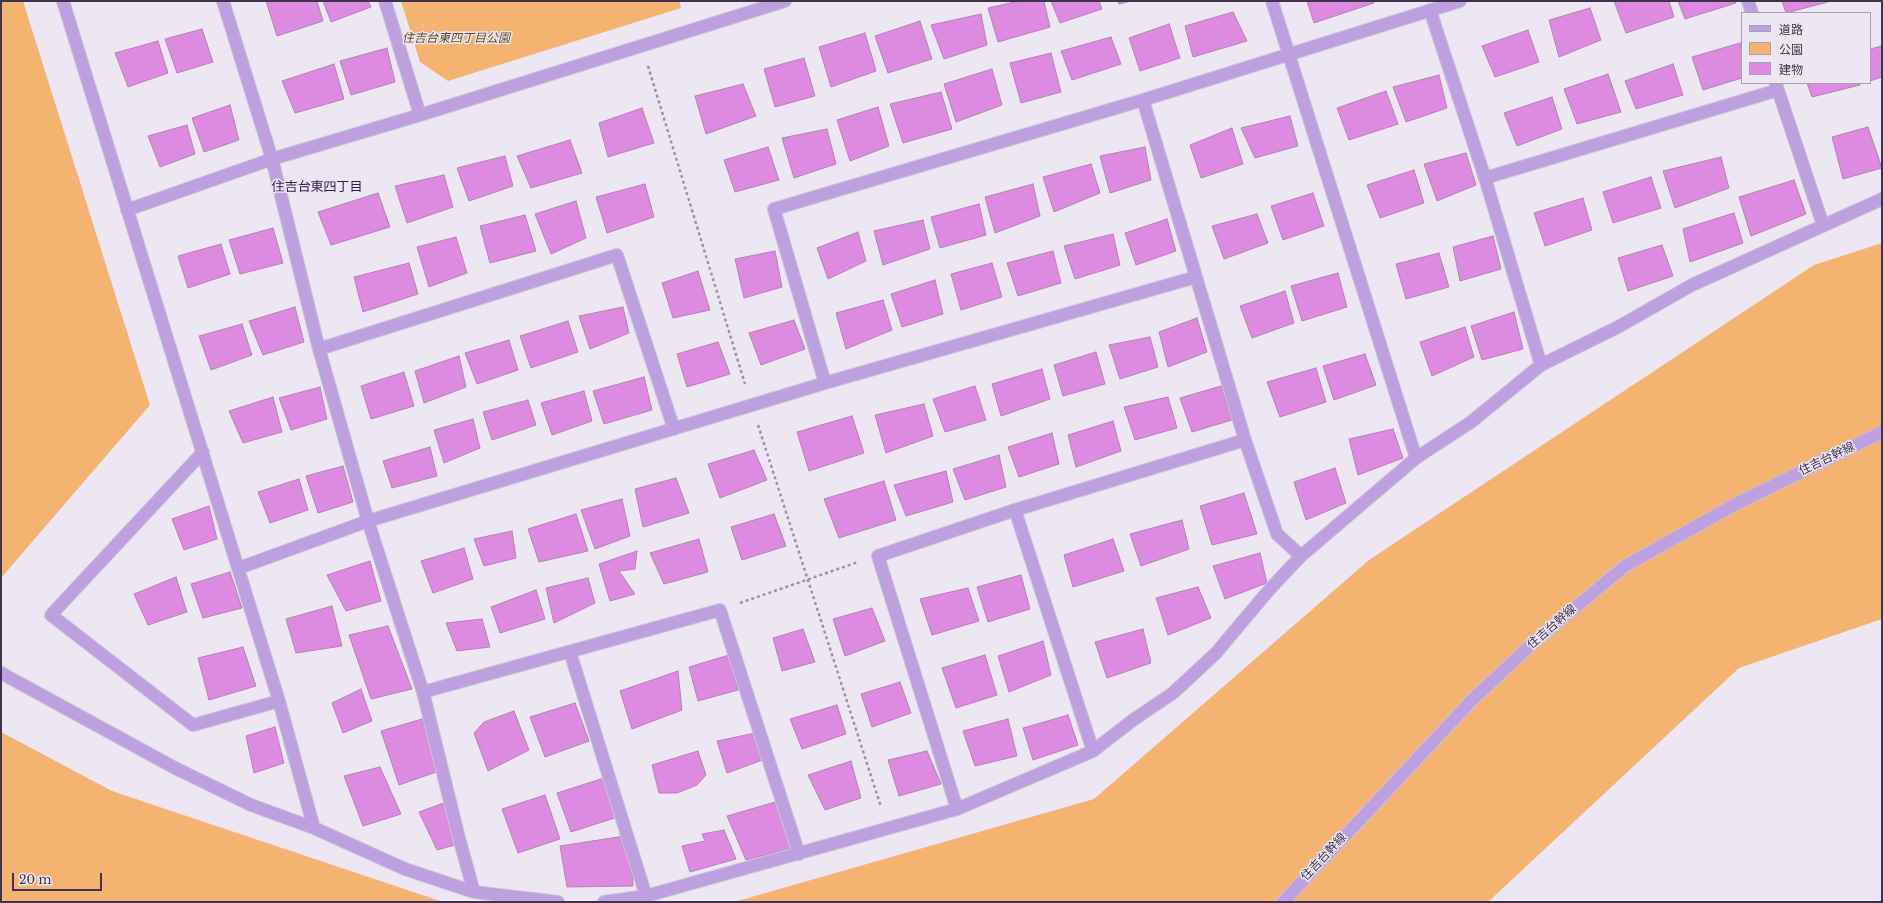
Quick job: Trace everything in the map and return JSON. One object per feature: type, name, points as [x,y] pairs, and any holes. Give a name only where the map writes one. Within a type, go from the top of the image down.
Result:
[{"type":"street","points":[[62,1],[204,452],[279,701],[314,828]]},
{"type":"street","points":[[223,1],[272,159],[319,349],[368,521],[423,692],[474,892]]},
{"type":"street","points":[[385,1],[420,115]]},
{"type":"street","points":[[127,210],[272,159],[642,46],[754,6],[785,1]]},
{"type":"street","points":[[1272,1],[1416,458]]},
{"type":"street","points":[[825,383],[774,209],[1143,100],[1460,1]]},
{"type":"street","points":[[1748,1],[1752,12]]},
{"type":"street","points":[[1430,10],[1484,178],[1541,365]]},
{"type":"street","points":[[1484,178],[1776,86],[1823,225]]},
{"type":"street","points":[[1143,100],[1245,440],[1277,534],[1301,556]]},
{"type":"street","points":[[604,902],[646,896],[957,809],[1093,751],[1133,720],[1173,693],[1216,653],[1268,590],[1301,556],[1416,458],[1471,422],[1541,365],[1618,327],[1692,285],[1882,199]]},
{"type":"street","points":[[319,349],[617,255],[674,429]]},
{"type":"street","points":[[239,568],[368,521],[825,383],[1196,277]]},
{"type":"street","name":"住吉台幹線","points":[[1283,902],[1473,699],[1534,642],[1625,566],[1734,505],[1882,432]]},
{"type":"street","points":[[957,809],[878,556],[1015,510],[1245,440]]},
{"type":"street","points":[[204,452],[52,615],[193,725],[279,701]]},
{"type":"street","points":[[1015,510],[1093,751]]},
{"type":"street","points":[[423,692],[720,610],[799,854]]},
{"type":"street","points":[[570,652],[646,896]]},
{"type":"street","points":[[1,673],[182,771],[251,805],[314,828],[404,868],[474,892],[558,902]]},
{"type":"path","points":[[642,46],[751,405],[888,828]]},
{"type":"path","points":[[720,610],[878,556]]},
{"type":"green space","points":[[1,1],[23,1],[150,405],[1,578]]},
{"type":"green space","name":"住吉台東四丁目公園","points":[[401,1],[679,1],[681,8],[448,81],[420,62]]},
{"type":"green space","points":[[1882,243],[1882,619],[1739,668],[1488,902],[734,902],[1094,799],[1369,560],[1814,265]]},
{"type":"green space","points":[[1,732],[112,791],[443,902],[1,902]]},
{"type":"building","points":[[266,1],[317,1],[323,21],[277,36]]},
{"type":"building","points":[[323,1],[368,1],[371,7],[331,22]]},
{"type":"building","points":[[1019,1],[1044,1],[1050,27],[998,42],[988,8]]},
{"type":"building","points":[[1051,1],[1099,1],[1102,9],[1060,23]]},
{"type":"building","points":[[1118,1],[1131,1],[1119,4]]},
{"type":"building","points":[[1307,1],[1373,1],[1374,3],[1314,23]]},
{"type":"building","points":[[1614,1],[1669,1],[1674,17],[1626,33]]},
{"type":"building","points":[[1678,1],[1735,1],[1736,3],[1685,19]]},
{"type":"building","points":[[1782,1],[1828,1],[1790,12],[1786,12]]},
{"type":"building","points":[[1590,8],[1601,40],[1559,57],[1549,20]]},
{"type":"building","points":[[1233,12],[1247,41],[1193,57],[1185,26]]},
{"type":"building","points":[[981,14],[987,45],[944,59],[931,25]]},
{"type":"building","points":[[920,21],[932,59],[888,73],[875,36]]},
{"type":"building","points":[[1169,24],[1180,58],[1140,71],[1129,38]]},
{"type":"building","points":[[202,29],[213,62],[177,73],[165,39]]},
{"type":"building","points":[[1528,30],[1539,62],[1495,77],[1482,46]]},
{"type":"building","points":[[865,33],[876,71],[831,87],[819,47]]},
{"type":"building","points":[[1111,37],[1121,64],[1072,80],[1061,51]]},
{"type":"building","points":[[158,41],[168,73],[128,87],[115,53]]},
{"type":"building","points":[[1740,43],[1741,78],[1703,90],[1692,57]]},
{"type":"building","points":[[1882,46],[1882,77],[1871,81],[1871,49]]},
{"type":"building","points":[[387,48],[395,82],[351,95],[340,61]]},
{"type":"building","points":[[1051,53],[1061,92],[1021,103],[1010,63]]},
{"type":"building","points":[[804,58],[815,96],[775,107],[764,69]]},
{"type":"building","points":[[334,64],[344,99],[295,113],[282,81]]},
{"type":"building","points":[[1673,64],[1683,95],[1636,109],[1625,81]]},
{"type":"building","points":[[992,69],[1002,105],[956,122],[944,84]]},
{"type":"building","points":[[1608,74],[1621,112],[1577,124],[1564,89]]},
{"type":"building","points":[[1439,75],[1447,108],[1406,122],[1393,87]]},
{"type":"building","points":[[743,84],[756,116],[706,134],[695,96]]},
{"type":"building","points":[[1807,84],[1860,84],[1860,85],[1812,97]]},
{"type":"building","points":[[1386,91],[1398,124],[1349,140],[1337,108]]},
{"type":"building","points":[[941,92],[952,129],[903,143],[890,104]]},
{"type":"building","points":[[1552,97],[1562,129],[1517,146],[1504,113]]},
{"type":"building","points":[[230,105],[239,140],[204,152],[192,118]]},
{"type":"building","points":[[878,107],[889,146],[850,161],[837,120]]},
{"type":"building","points":[[642,108],[654,143],[608,157],[599,123]]},
{"type":"building","points":[[1290,116],[1298,146],[1255,158],[1241,128]]},
{"type":"building","points":[[187,125],[195,154],[160,167],[148,136]]},
{"type":"building","points":[[1868,127],[1882,168],[1843,179],[1832,137]]},
{"type":"building","points":[[1232,128],[1243,164],[1201,178],[1190,145]]},
{"type":"building","points":[[827,129],[836,164],[794,178],[782,138]]},
{"type":"building","points":[[570,140],[582,173],[531,188],[517,156]]},
{"type":"building","points":[[768,147],[779,180],[735,192],[724,160]]},
{"type":"building","points":[[1145,147],[1151,180],[1110,193],[1100,156]]},
{"type":"building","points":[[1466,153],[1476,185],[1437,201],[1424,164]]},
{"type":"building","points":[[505,156],[513,186],[469,201],[457,168]]},
{"type":"building","points":[[1721,157],[1729,188],[1675,208],[1663,171]]},
{"type":"building","points":[[1091,164],[1100,193],[1054,212],[1043,177]]},
{"type":"building","points":[[1414,170],[1424,203],[1380,218],[1367,185]]},
{"type":"building","points":[[444,175],[453,207],[407,223],[395,186]]},
{"type":"building","points":[[1651,177],[1661,208],[1613,223],[1603,192]]},
{"type":"building","points":[[1794,180],[1806,214],[1751,236],[1739,197]]},
{"type":"building","points":[[645,184],[654,217],[607,233],[596,197]]},
{"type":"building","points":[[1033,184],[1040,216],[995,233],[985,197]]},
{"type":"building","points":[[378,193],[390,227],[331,245],[318,212]]},
{"type":"building","points":[[1313,193],[1324,226],[1283,240],[1271,206]]},
{"type":"building","points":[[1583,198],[1592,230],[1545,246],[1534,213]]},
{"type":"building","points":[[576,201],[586,238],[551,254],[535,214]]},
{"type":"building","points":[[979,204],[986,235],[940,248],[931,217]]},
{"type":"building","points":[[1734,213],[1743,243],[1690,262],[1683,229]]},
{"type":"building","points":[[1257,214],[1268,243],[1224,259],[1212,226]]},
{"type":"building","points":[[525,215],[536,251],[490,263],[480,226]]},
{"type":"building","points":[[1167,219],[1176,251],[1136,265],[1125,233]]},
{"type":"building","points":[[923,220],[930,249],[883,265],[874,231]]},
{"type":"building","points":[[273,228],[283,263],[240,274],[229,240]]},
{"type":"building","points":[[858,232],[866,261],[828,279],[817,248]]},
{"type":"building","points":[[1113,234],[1120,265],[1075,279],[1064,246]]},
{"type":"building","points":[[1493,236],[1501,269],[1460,281],[1453,247]]},
{"type":"building","points":[[456,237],[467,273],[429,287],[417,247]]},
{"type":"building","points":[[221,244],[230,274],[188,288],[178,256]]},
{"type":"building","points":[[1662,245],[1673,276],[1628,291],[1618,258]]},
{"type":"building","points":[[775,251],[782,287],[744,298],[735,259]]},
{"type":"building","points":[[1053,251],[1061,283],[1018,296],[1007,263]]},
{"type":"building","points":[[1439,253],[1449,287],[1406,299],[1396,264]]},
{"type":"building","points":[[409,263],[418,294],[363,312],[354,277]]},
{"type":"building","points":[[992,263],[1002,297],[961,310],[951,274]]},
{"type":"building","points":[[698,271],[710,310],[673,318],[662,283]]},
{"type":"building","points":[[1338,273],[1347,307],[1302,321],[1291,286]]},
{"type":"building","points":[[935,280],[943,314],[902,327],[891,294]]},
{"type":"building","points":[[1285,291],[1294,323],[1252,338],[1240,306]]},
{"type":"building","points":[[883,300],[892,330],[846,349],[836,313]]},
{"type":"building","points":[[295,307],[304,342],[263,355],[249,321]]},
{"type":"building","points":[[623,307],[629,333],[590,349],[579,316]]},
{"type":"building","points":[[1514,312],[1523,349],[1482,360],[1471,326]]},
{"type":"building","points":[[1197,318],[1207,352],[1168,367],[1159,332]]},
{"type":"building","points":[[794,320],[805,349],[761,365],[749,333]]},
{"type":"building","points":[[568,321],[578,352],[531,368],[520,336]]},
{"type":"building","points":[[242,324],[252,355],[211,370],[199,336]]},
{"type":"building","points":[[1465,327],[1474,357],[1432,376],[1420,342]]},
{"type":"building","points":[[1150,337],[1158,367],[1120,379],[1109,345]]},
{"type":"building","points":[[509,340],[518,370],[477,384],[465,353]]},
{"type":"building","points":[[718,342],[730,374],[687,387],[677,354]]},
{"type":"building","points":[[1096,352],[1105,384],[1063,396],[1054,365]]},
{"type":"building","points":[[1365,354],[1376,385],[1334,400],[1323,366]]},
{"type":"building","points":[[459,356],[466,387],[424,403],[415,371]]},
{"type":"building","points":[[1316,368],[1326,402],[1280,417],[1267,382]]},
{"type":"building","points":[[1042,369],[1050,399],[1001,416],[992,384]]},
{"type":"building","points":[[404,372],[414,406],[371,419],[361,386]]},
{"type":"building","points":[[644,377],[652,410],[604,424],[593,391]]},
{"type":"building","points":[[975,386],[986,420],[945,432],[933,399]]},
{"type":"building","points":[[1221,386],[1232,420],[1192,432],[1180,398]]},
{"type":"building","points":[[320,387],[327,419],[291,430],[279,398]]},
{"type":"building","points":[[584,391],[592,421],[552,435],[541,403]]},
{"type":"building","points":[[273,397],[282,432],[243,443],[229,411]]},
{"type":"building","points":[[1168,397],[1177,428],[1135,440],[1124,407]]},
{"type":"building","points":[[528,400],[536,425],[492,440],[483,412]]},
{"type":"building","points":[[924,404],[933,436],[886,453],[875,415]]},
{"type":"building","points":[[852,416],[864,453],[809,471],[797,432]]},
{"type":"building","points":[[473,419],[480,448],[444,463],[434,430]]},
{"type":"building","points":[[1113,421],[1121,451],[1076,467],[1068,435]]},
{"type":"building","points":[[1393,429],[1403,458],[1358,475],[1349,439]]},
{"type":"building","points":[[1052,433],[1059,464],[1019,477],[1008,447]]},
{"type":"building","points":[[430,447],[437,476],[392,488],[383,461]]},
{"type":"building","points":[[754,450],[767,480],[720,498],[708,464]]},
{"type":"building","points":[[999,455],[1006,487],[965,500],[953,469]]},
{"type":"building","points":[[343,466],[353,502],[318,513],[306,476]]},
{"type":"building","points":[[1335,468],[1346,503],[1306,520],[1294,482]]},
{"type":"building","points":[[946,471],[953,502],[906,516],[894,485]]},
{"type":"building","points":[[676,478],[689,513],[643,527],[635,489]]},
{"type":"building","points":[[299,479],[308,510],[270,523],[258,492]]},
{"type":"building","points":[[884,481],[896,520],[839,538],[824,499]]},
{"type":"building","points":[[1244,493],[1257,534],[1212,545],[1200,506]]},
{"type":"building","points":[[622,499],[630,536],[595,549],[581,510]]},
{"type":"building","points":[[209,506],[217,539],[184,550],[172,519]]},
{"type":"building","points":[[576,514],[588,551],[539,562],[528,529]]},
{"type":"building","points":[[774,514],[786,546],[742,560],[731,527]]},
{"type":"building","points":[[1182,520],[1189,549],[1141,566],[1130,534]]},
{"type":"building","points":[[512,531],[516,558],[484,566],[474,539]]},
{"type":"building","points":[[699,539],[708,572],[664,584],[650,553]]},
{"type":"building","points":[[1113,539],[1124,571],[1073,587],[1064,555]]},
{"type":"building","points":[[464,548],[473,579],[433,593],[421,561]]},
{"type":"building","points":[[637,551],[635,569],[619,571],[635,594],[610,601],[599,564]]},
{"type":"building","points":[[1260,553],[1267,583],[1225,599],[1213,566]]},
{"type":"building","points":[[370,561],[381,601],[346,611],[327,575]]},
{"type":"building","points":[[230,572],[242,608],[203,618],[191,584]]},
{"type":"building","points":[[1021,575],[1030,609],[988,622],[977,587]]},
{"type":"building","points":[[176,577],[187,612],[148,625],[134,594]]},
{"type":"building","points":[[588,578],[595,603],[554,623],[546,588]]},
{"type":"building","points":[[1198,587],[1211,618],[1168,635],[1156,598]]},
{"type":"building","points":[[968,588],[979,621],[932,635],[920,599]]},
{"type":"building","points":[[536,590],[545,619],[500,633],[491,607]]},
{"type":"building","points":[[332,606],[342,646],[296,653],[286,619]]},
{"type":"building","points":[[872,608],[885,641],[845,656],[833,619]]},
{"type":"building","points":[[482,619],[490,647],[457,651],[446,623]]},
{"type":"building","points":[[388,626],[412,689],[371,699],[349,635]]},
{"type":"building","points":[[803,629],[815,662],[782,671],[773,638]]},
{"type":"building","points":[[1143,629],[1151,663],[1107,678],[1095,642]]},
{"type":"building","points":[[1043,641],[1051,675],[1009,692],[998,656]]},
{"type":"building","points":[[243,647],[256,686],[209,700],[198,658]]},
{"type":"building","points":[[729,655],[738,690],[698,701],[689,667]]},
{"type":"building","points":[[985,655],[997,695],[956,708],[942,668]]},
{"type":"building","points":[[678,671],[682,710],[632,729],[620,691]]},
{"type":"building","points":[[900,682],[911,713],[872,727],[861,694]]},
{"type":"building","points":[[361,689],[372,721],[343,733],[332,703]]},
{"type":"building","points":[[575,703],[589,741],[545,757],[530,717]]},
{"type":"building","points":[[837,705],[846,734],[802,749],[790,719]]},
{"type":"building","points":[[514,711],[529,750],[488,771],[474,733],[484,722]]},
{"type":"building","points":[[1068,715],[1078,745],[1033,760],[1023,728]]},
{"type":"building","points":[[422,719],[442,770],[399,785],[381,731]]},
{"type":"building","points":[[1008,719],[1017,756],[975,766],[963,731]]},
{"type":"building","points":[[275,727],[284,763],[254,773],[246,736]]},
{"type":"building","points":[[760,732],[768,758],[727,773],[717,741]]},
{"type":"building","points":[[698,751],[706,775],[697,785],[677,793],[659,793],[652,765]]},
{"type":"building","points":[[927,751],[941,784],[899,796],[888,760]]},
{"type":"building","points":[[851,761],[861,798],[825,810],[808,775]]},
{"type":"building","points":[[380,767],[401,814],[363,826],[344,776]]},
{"type":"building","points":[[604,778],[621,816],[571,832],[557,793]]},
{"type":"building","points":[[545,795],[560,839],[518,853],[502,809]]},
{"type":"building","points":[[782,800],[797,847],[746,860],[727,816]]},
{"type":"building","points":[[449,801],[466,842],[437,850],[419,812]]},
{"type":"building","points":[[724,830],[736,859],[690,872],[682,846],[705,841],[702,834]]},
{"type":"building","points":[[631,835],[633,886],[567,887],[560,846]]},
{"type":"district","name":"住吉台東四丁目","points":[[317,187]]}]
